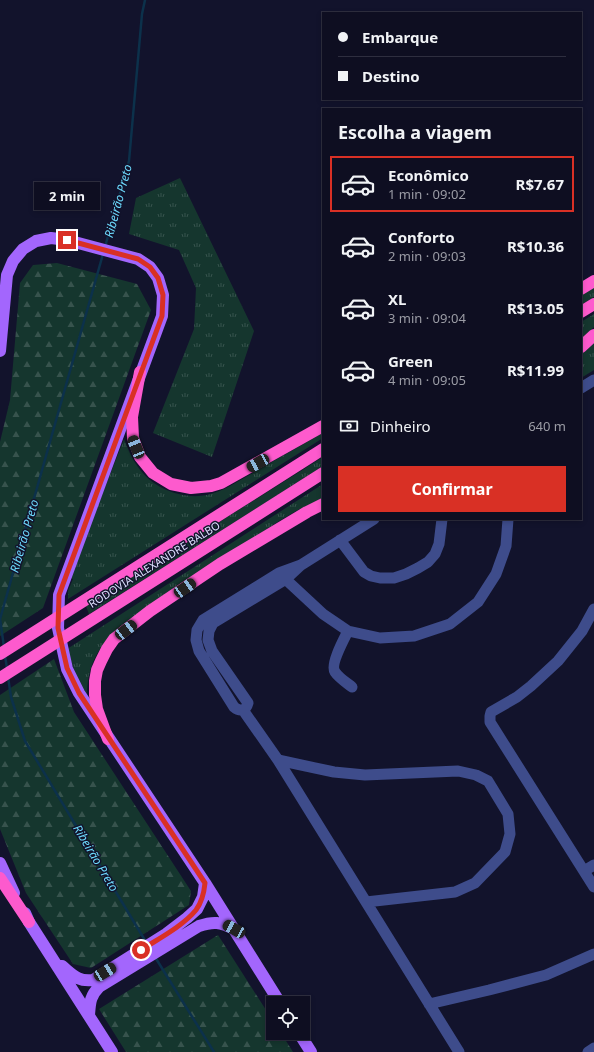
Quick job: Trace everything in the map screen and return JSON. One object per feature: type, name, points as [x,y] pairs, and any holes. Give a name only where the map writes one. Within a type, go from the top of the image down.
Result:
[{"type":"highway","points":[[582,280],[594,274]]},
{"type":"highway","points":[[582,288],[594,281]]},
{"type":"highway","points":[[582,311],[594,304]]},
{"type":"highway","points":[[582,346],[594,335]]},
{"type":"highway","points":[[140,372],[132,417],[132,438],[140,457],[153,473],[171,484],[191,488],[211,486],[221,483],[322,427]]},
{"type":"highway","name":"RODOVIA ALEXANDRE BALBO","points":[[0,654],[322,451]]},
{"type":"highway","name":"RODOVIA ALEXANDRE BALBO","points":[[0,678],[322,474]]},
{"type":"highway","points":[[108,738],[97,709],[95,681],[97,670],[106,649],[114,639],[150,611],[220,564],[322,504]]},
{"type":"highway","points":[[0,878],[29,922]]},
{"type":"main road","points":[[0,351],[7,275],[13,260],[23,249],[36,241],[51,238],[67,240],[138,259],[150,267],[158,278],[163,295],[162,316],[140,372],[59,595],[58,628],[67,668],[79,693],[205,883],[276,996]]},
{"type":"main road","points":[[0,863],[29,922],[112,1052]]},
{"type":"main road","points":[[169,938],[197,909],[203,897],[205,883]]},
{"type":"main road","points":[[89,1015],[91,998],[99,987],[131,962],[169,938],[199,926],[214,922],[225,924],[234,929]]},
{"type":"main road","points":[[53,959],[79,979],[85,981],[93,980],[131,962]]},
{"type":"main road","points":[[303,1040],[311,1052]]},
{"type":"street","points":[[582,387],[594,380]]},
{"type":"street","points":[[372,520],[301,565],[203,620],[197,630],[196,640],[199,651],[234,707],[238,710],[243,710],[278,760],[459,1052]]},
{"type":"street","points":[[340,540],[364,572],[371,576],[380,578],[394,578],[406,574],[428,562],[439,544],[442,520]]},
{"type":"street","points":[[282,576],[323,614],[348,631],[380,638],[414,636],[450,624],[478,602],[496,574],[506,546],[508,520]]},
{"type":"street","points":[[594,609],[582,631],[558,661],[531,686],[491,712],[490,716],[490,722],[594,887]]},
{"type":"street","points":[[348,631],[334,662],[334,668],[336,673],[352,687]]},
{"type":"street","points":[[278,760],[334,772],[365,775],[458,771],[476,775],[488,781],[508,814],[510,834],[505,852],[475,883],[455,892],[366,902]]},
{"type":"street","points":[[584,871],[594,865]]},
{"type":"street","points":[[429,1004],[546,975],[594,954]]},
{"type":"street","points":[[588,1052],[594,1048]]},
{"type":"green space","points":[[180,178],[254,331],[212,457],[153,433],[194,329],[196,288],[179,250],[129,234],[136,198]]},
{"type":"green space","points":[[57,263],[137,284],[151,310],[43,608],[0,636],[0,442],[10,400],[20,283],[33,265]]},
{"type":"green space","points":[[594,286],[594,297],[582,304],[582,293]]},
{"type":"green space","points":[[594,314],[594,327],[582,338],[582,321]]},
{"type":"green space","points":[[594,343],[594,370],[582,377],[582,354]]},
{"type":"green space","points":[[322,434],[322,439],[68,599],[68,591],[73,579],[70,577],[124,439],[130,454],[144,474],[151,481],[168,491],[188,496],[197,496],[207,495],[227,487]]},
{"type":"green space","points":[[322,458],[322,467],[89,614],[86,606]]},
{"type":"green space","points":[[322,485],[322,498],[279,521],[118,628],[104,643],[91,667],[87,686],[87,696],[74,670],[67,649]]},
{"type":"green space","points":[[54,659],[74,712],[191,891],[189,905],[91,968],[73,964],[26,893],[0,829],[0,695]]},
{"type":"green space","points":[[218,935],[266,1010],[266,1040],[285,1040],[293,1052],[126,1052],[99,1009]]},
{"type":"waterway","name":"Ribeirão Preto","points":[[105,247],[129,161],[142,14],[145,0]]},
{"type":"waterway","name":"Ribeirão Preto","points":[[4,647],[0,619],[103,254]]},
{"type":"waterway","name":"Ribeirão Preto","points":[[5,656],[7,668]]},
{"type":"waterway","name":"Ribeirão Preto","points":[[8,677],[11,697],[25,741],[146,942]]},
{"type":"waterway","name":"Ribeirão Preto","points":[[155,957],[214,1052]]},
{"type":"route","points":[[67,240],[138,259],[150,267],[158,278],[163,295],[162,316],[140,372],[59,595],[58,628],[67,668],[79,693],[205,883],[203,897],[197,909],[166,934],[141,950]]}]
